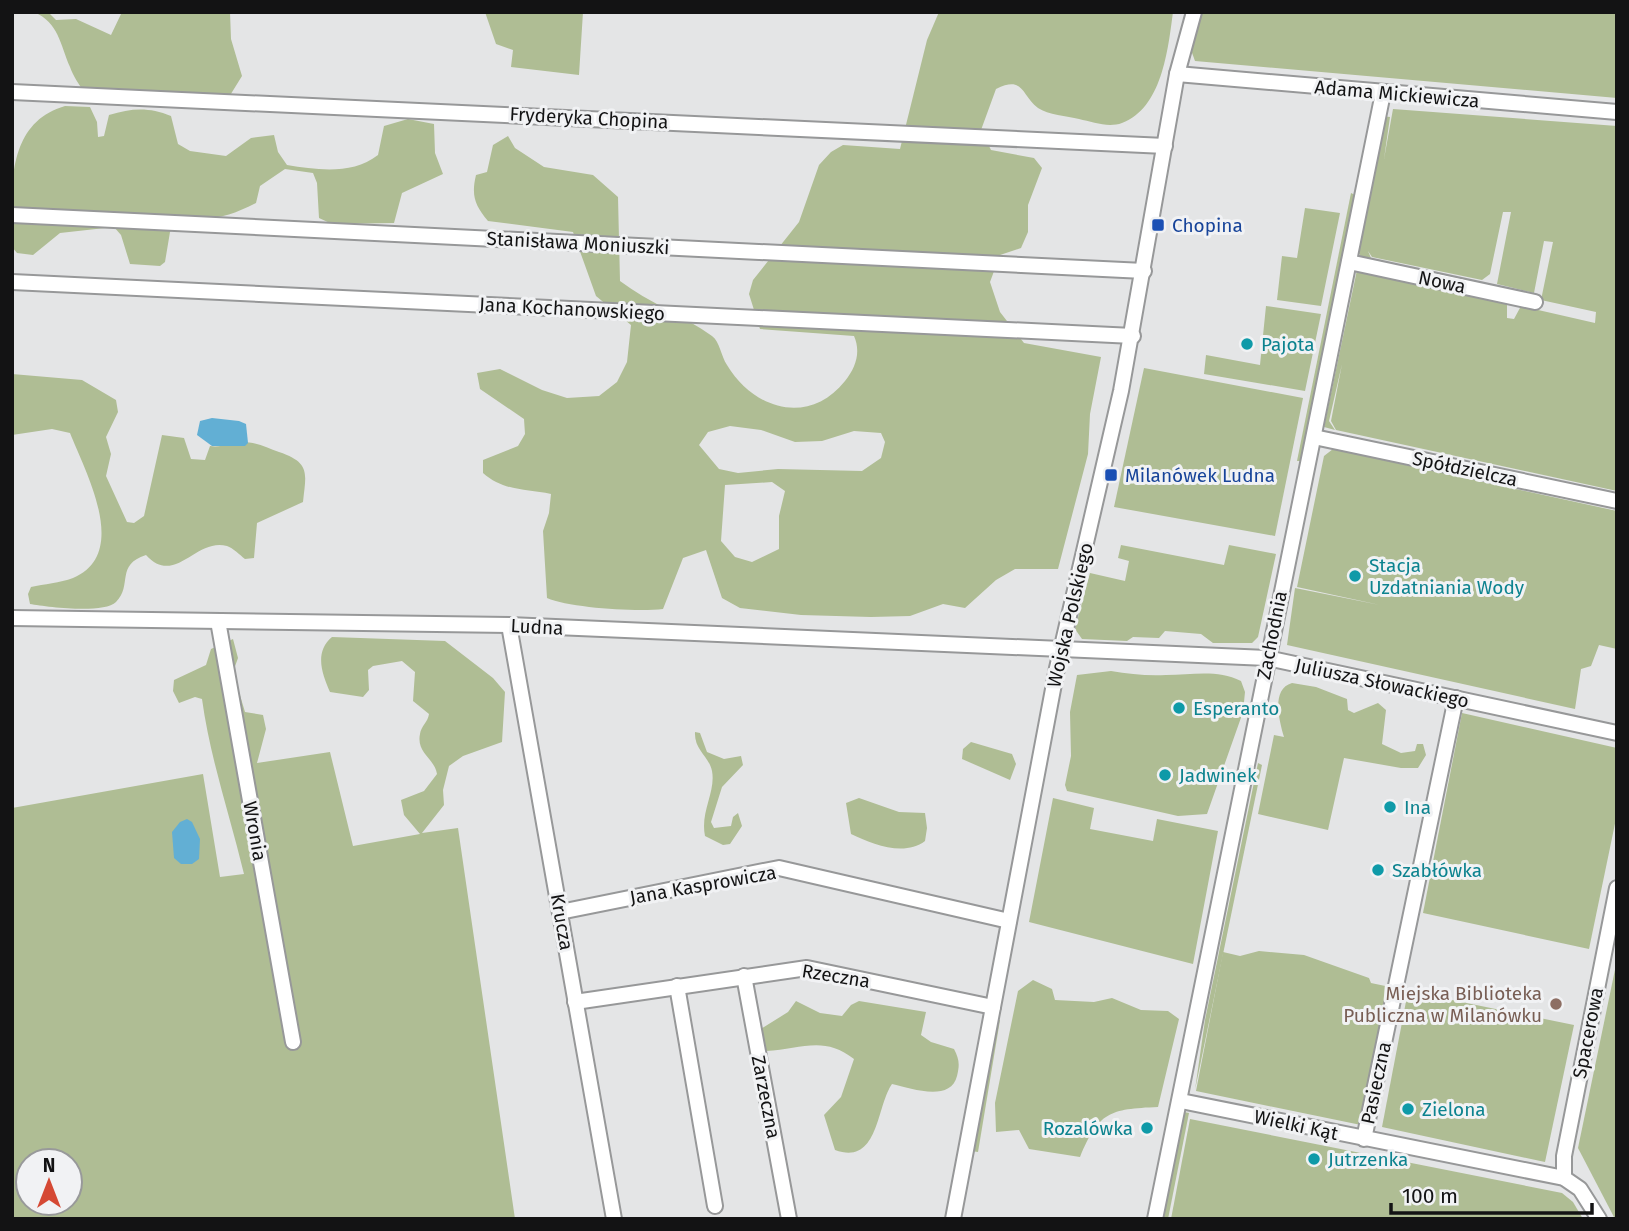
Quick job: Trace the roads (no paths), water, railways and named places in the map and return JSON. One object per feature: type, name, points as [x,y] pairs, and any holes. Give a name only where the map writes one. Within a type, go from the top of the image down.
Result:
[{"type":"street","name":"Wojska Polskiego","points":[[953,1219],[1062,650],[1133,336],[1177,74],[1194,12]]},
{"type":"street","name":"Adama Mickiewicza","points":[[1177,74],[1617,112]]},
{"type":"street","name":"Fryderyka Chopina","points":[[12,92],[1165,146]]},
{"type":"street","name":"Zachodnia","points":[[1155,1219],[1383,93]]},
{"type":"street","name":"Stanisława Moniuszki","points":[[12,215],[1144,271]]},
{"type":"street","name":"Nowa","points":[[1349,262],[1535,302]]},
{"type":"street","name":"Jana Kochanowskiego","points":[[12,282],[1133,336]]},
{"type":"street","name":"Spółdzielcza","points":[[1314,437],[1617,501]]},
{"type":"street","name":"Ludna","points":[[12,618],[509,625],[1062,650]]},
{"type":"street","name":"Wronia","points":[[218,621],[293,1042]]},
{"type":"street","name":"Krucza","points":[[509,625],[614,1219]]},
{"type":"street","name":"Juliusza Słowackiego","points":[[1062,650],[1267,657],[1617,733]]},
{"type":"street","name":"Pasieczna","points":[[1364,1139],[1455,698]]},
{"type":"street","name":"Jana Kasprowicza","points":[[560,912],[779,868],[1009,921]]},
{"type":"street","name":"Spacerowa","points":[[1564,1178],[1564,1156],[1617,888]]},
{"type":"street","name":"Rzeczna","points":[[575,1002],[807,968],[993,1007]]},
{"type":"street","name":"Zarzeczna","points":[[744,976],[789,1219]]},
{"type":"street","points":[[677,986],[715,1206]]},
{"type":"street","name":"Wielki Kąt","points":[[1181,1101],[1564,1178]]},
{"type":"street","points":[[1564,1178],[1580,1189],[1599,1219]]},
{"type":"water","points":[[212,418],[246,424],[248,443],[245,446],[212,446],[197,435],[200,421]]},
{"type":"water","points":[[187,819],[192,822],[200,839],[199,859],[192,864],[181,864],[174,858],[172,832],[180,822]]},
{"type":"place","name":"Chopina","points":[[1158,225]]},
{"type":"place","name":"Pajota","points":[[1247,344]]},
{"type":"place","name":"Milanówek Ludna","points":[[1111,475]]},
{"type":"place","name":"Stacja Uzdatniania Wody","points":[[1355,576]]},
{"type":"place","name":"Esperanto","points":[[1179,708]]},
{"type":"place","name":"Jadwinek","points":[[1165,775]]},
{"type":"place","name":"Ina","points":[[1390,807]]},
{"type":"place","name":"Szabłówka","points":[[1378,870]]},
{"type":"place","name":"Miejska Biblioteka Publiczna w Milanówku","points":[[1556,1004]]},
{"type":"place","name":"Zielona","points":[[1408,1109]]},
{"type":"place","name":"Rozalówka","points":[[1147,1128]]},
{"type":"place","name":"Jutrzenka","points":[[1314,1159]]}]
